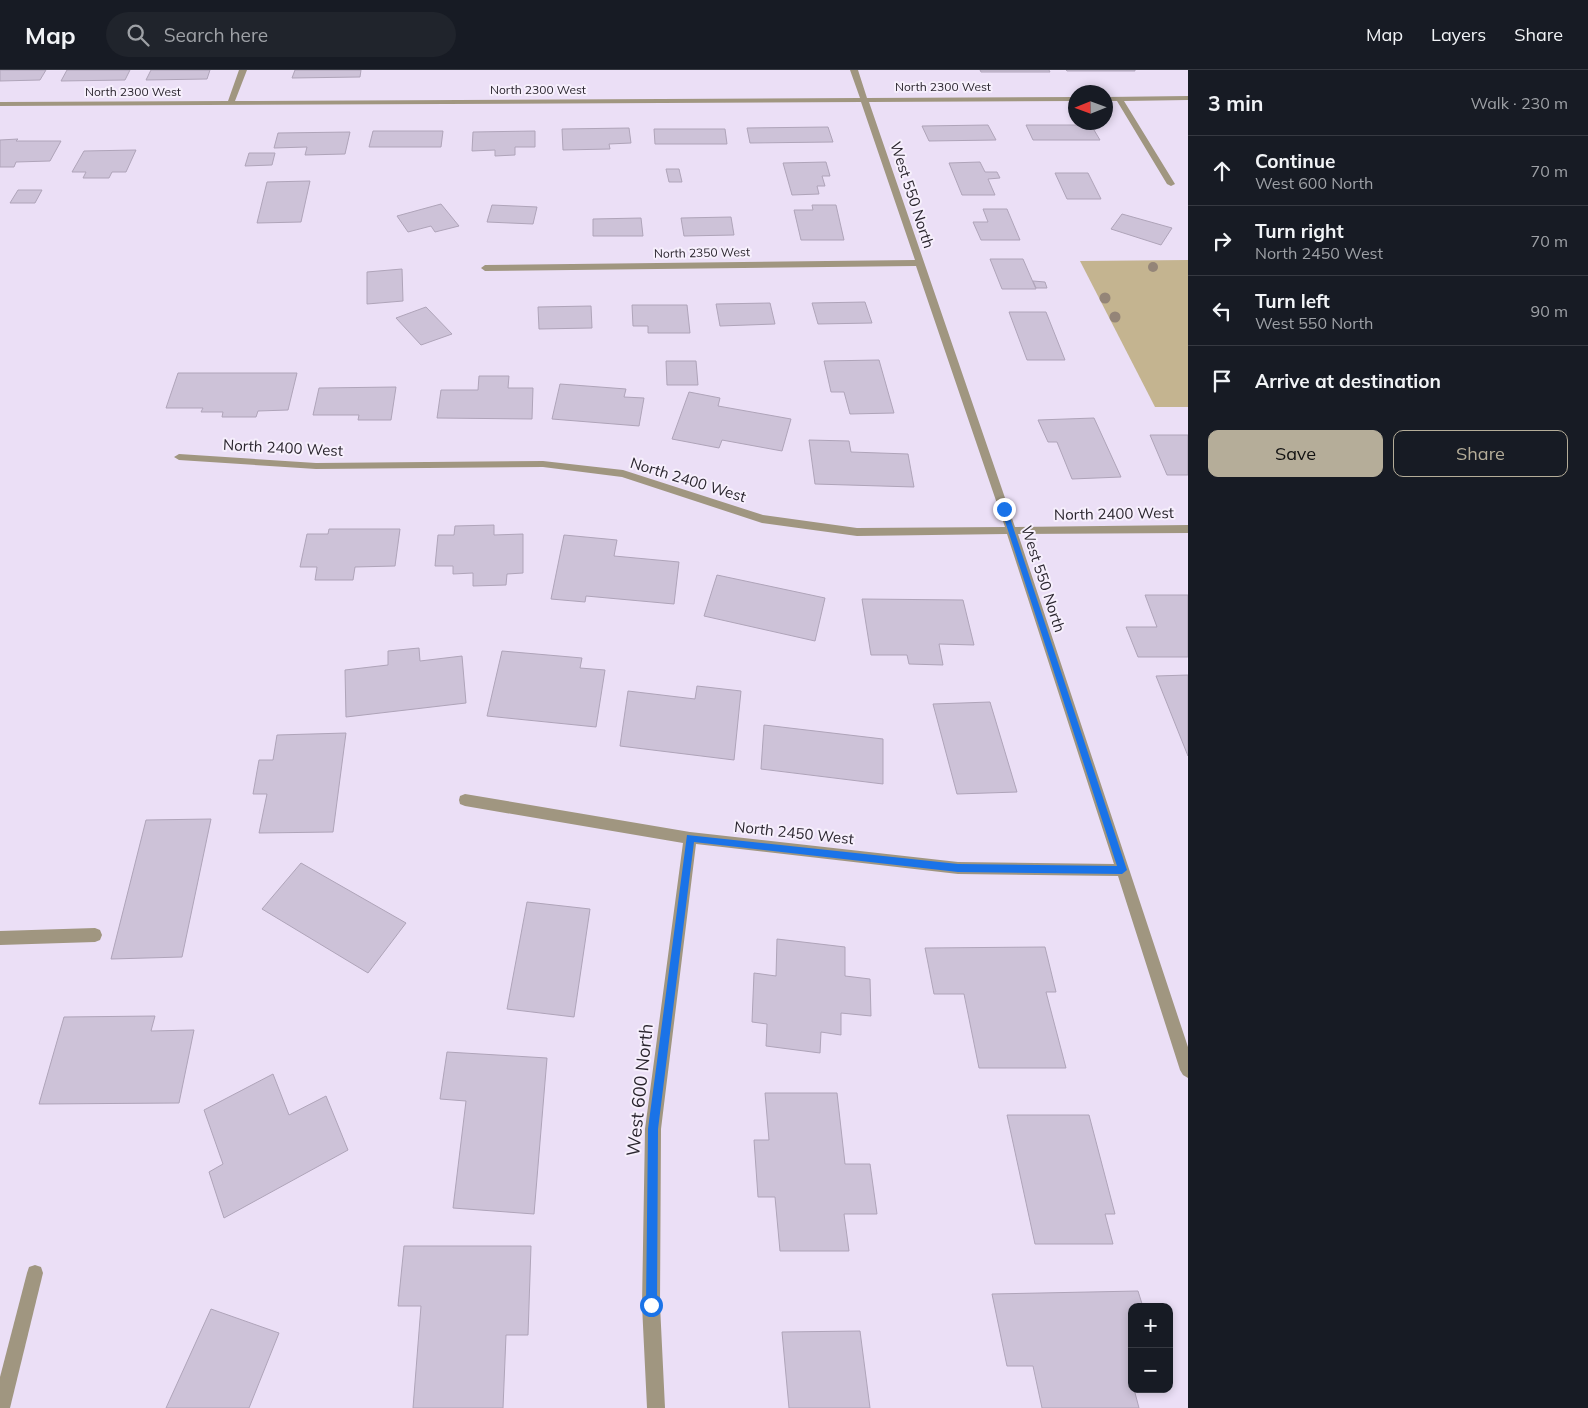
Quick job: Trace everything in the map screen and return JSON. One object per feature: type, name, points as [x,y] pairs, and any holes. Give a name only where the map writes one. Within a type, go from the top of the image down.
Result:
[{"type":"street","points":[[231,103],[243,70]]},
{"type":"street","name":"West 550 North","points":[[854,70],[1011,530],[1188,1070]]},
{"type":"street","name":"North 2300 West","points":[[0,104],[1068,98]]},
{"type":"street","points":[[1113,98],[1188,98]]},
{"type":"street","points":[[1119,98],[1171,184]]},
{"type":"street","name":"North 2350 West","points":[[485,268],[919,263]]},
{"type":"street","name":"North 2400 West","points":[[178,457],[316,466],[543,464],[622,474],[762,519],[857,532],[1188,529]]},
{"type":"street","name":"North 2450 West","points":[[465,800],[690,838],[958,868],[1122,870]]},
{"type":"street","name":"West 600 North","points":[[656,1408],[651,1305],[653,1129],[690,838]]},
{"type":"street","points":[[0,938],[95,935]]},
{"type":"street","points":[[1,1408],[35,1273]]},
{"type":"shaded area","points":[[1188,260],[1188,407],[1155,407],[1080,261]]},
{"type":"building","points":[[0,70],[46,70],[40,80],[0,81]]},
{"type":"building","points":[[67,70],[130,70],[125,80],[61,81]]},
{"type":"building","points":[[151,70],[210,70],[207,79],[146,80]]},
{"type":"building","points":[[295,70],[361,70],[360,77],[292,78]]},
{"type":"building","points":[[980,70],[1049,70],[1050,72],[981,72]]},
{"type":"building","points":[[1135,70],[1135,71],[1067,71]]},
{"type":"building","points":[[988,125],[996,140],[929,141],[922,126]]},
{"type":"building","points":[[1026,125],[1068,125],[1068,130],[1094,130],[1100,140],[1033,140]]},
{"type":"building","points":[[828,127],[833,142],[750,143],[747,128]]},
{"type":"building","points":[[629,128],[631,143],[609,144],[610,149],[563,150],[562,129]]},
{"type":"building","points":[[654,129],[725,129],[727,144],[655,144]]},
{"type":"building","points":[[373,131],[443,131],[441,147],[369,147]]},
{"type":"building","points":[[535,131],[535,147],[515,147],[515,155],[495,156],[495,150],[472,151],[473,132]]},
{"type":"building","points":[[350,132],[345,154],[305,155],[307,147],[274,148],[278,133]]},
{"type":"building","points":[[18,139],[16,141],[61,141],[50,161],[16,162],[14,167],[0,167],[0,140]]},
{"type":"building","points":[[136,150],[126,172],[112,172],[109,178],[83,178],[86,172],[72,172],[84,151]]},
{"type":"building","points":[[249,153],[275,153],[272,165],[245,166]]},
{"type":"building","points":[[826,162],[830,176],[822,176],[825,186],[817,186],[819,194],[792,195],[783,163]]},
{"type":"building","points":[[980,162],[985,172],[997,172],[1000,178],[988,179],[995,195],[962,195],[949,163]]},
{"type":"building","points":[[666,169],[679,169],[682,182],[669,182]]},
{"type":"building","points":[[1055,173],[1088,173],[1101,199],[1067,199]]},
{"type":"building","points":[[310,181],[301,222],[257,223],[267,182]]},
{"type":"building","points":[[18,190],[42,190],[35,203],[10,203]]},
{"type":"building","points":[[441,204],[459,226],[435,232],[431,226],[408,232],[397,216]]},
{"type":"building","points":[[492,205],[537,207],[533,224],[487,222]]},
{"type":"building","points":[[812,205],[836,205],[844,240],[801,240],[794,210],[813,210]]},
{"type":"building","points":[[983,209],[1007,209],[1020,240],[981,240],[973,222],[988,222]]},
{"type":"building","points":[[1122,214],[1172,228],[1161,245],[1111,229]]},
{"type":"building","points":[[731,217],[734,235],[684,236],[681,218]]},
{"type":"building","points":[[641,218],[643,236],[593,236],[593,219]]},
{"type":"building","points":[[990,259],[1023,259],[1036,289],[1002,289]]},
{"type":"building","points":[[402,269],[403,301],[367,304],[367,272]]},
{"type":"building","points":[[1033,281],[1045,282],[1047,288],[1036,288]]},
{"type":"building","points":[[865,302],[872,323],[818,324],[812,303]]},
{"type":"building","points":[[770,303],[775,324],[720,326],[716,304]]},
{"type":"building","points":[[632,305],[687,305],[690,333],[648,333],[648,326],[633,326]]},
{"type":"building","points":[[591,306],[592,328],[539,329],[538,307]]},
{"type":"building","points":[[426,307],[452,334],[421,345],[396,318]]},
{"type":"building","points":[[1009,312],[1046,312],[1065,360],[1027,360]]},
{"type":"building","points":[[879,360],[894,413],[850,414],[844,392],[831,392],[824,361]]},
{"type":"building","points":[[666,361],[696,361],[698,385],[667,385]]},
{"type":"building","points":[[178,373],[297,373],[288,410],[258,411],[256,417],[222,417],[223,412],[201,412],[203,408],[166,408]]},
{"type":"building","points":[[479,376],[509,376],[508,388],[533,388],[532,419],[437,418],[441,390],[478,390]]},
{"type":"building","points":[[560,384],[626,389],[624,397],[644,398],[639,426],[552,419]]},
{"type":"building","points":[[396,387],[391,420],[358,420],[359,415],[313,415],[319,388]]},
{"type":"building","points":[[689,392],[720,398],[718,406],[791,419],[782,451],[722,440],[719,448],[672,439]]},
{"type":"building","points":[[1094,418],[1121,477],[1072,479],[1057,442],[1048,442],[1038,420]]},
{"type":"building","points":[[1150,435],[1188,435],[1188,475],[1167,475]]},
{"type":"building","points":[[809,440],[849,441],[851,452],[908,454],[914,487],[815,484]]},
{"type":"building","points":[[494,525],[494,535],[523,534],[523,573],[507,574],[506,585],[473,586],[473,573],[453,574],[453,566],[435,566],[438,535],[454,535],[455,526]]},
{"type":"building","points":[[329,529],[400,529],[395,566],[355,567],[353,580],[315,580],[317,567],[300,567],[307,534],[328,534]]},
{"type":"building","points":[[564,535],[617,540],[614,556],[679,562],[674,604],[586,596],[585,602],[551,599]]},
{"type":"building","points":[[717,575],[825,598],[815,641],[704,616]]},
{"type":"building","points":[[1145,595],[1188,595],[1188,657],[1138,657],[1126,627],[1157,627]]},
{"type":"building","points":[[862,599],[963,600],[974,645],[939,644],[943,665],[909,664],[907,655],[871,655]]},
{"type":"building","points":[[419,648],[420,661],[462,656],[466,703],[346,717],[345,670],[388,665],[388,651]]},
{"type":"building","points":[[502,651],[582,658],[580,668],[605,670],[596,727],[487,716]]},
{"type":"building","points":[[1188,675],[1188,756],[1156,676]]},
{"type":"building","points":[[697,686],[741,691],[734,760],[620,746],[628,691],[695,699]]},
{"type":"building","points":[[990,702],[1017,792],[957,794],[933,704]]},
{"type":"building","points":[[764,725],[883,739],[883,784],[761,769]]},
{"type":"building","points":[[346,733],[333,832],[259,833],[267,794],[253,794],[259,760],[273,760],[277,735]]},
{"type":"building","points":[[211,819],[182,957],[111,959],[146,820]]},
{"type":"building","points":[[301,863],[406,923],[368,973],[262,909]]},
{"type":"building","points":[[527,902],[590,909],[574,1017],[507,1009]]},
{"type":"building","points":[[777,939],[845,947],[845,976],[870,979],[871,1016],[841,1013],[841,1035],[821,1032],[820,1053],[766,1046],[767,1024],[752,1022],[754,973],[776,976]]},
{"type":"building","points":[[1045,947],[1056,992],[1046,992],[1066,1068],[979,1068],[964,994],[934,994],[925,948]]},
{"type":"building","points":[[155,1016],[151,1031],[194,1030],[179,1103],[39,1104],[64,1017]]},
{"type":"building","points":[[447,1052],[547,1058],[534,1214],[453,1208],[466,1101],[440,1099]]},
{"type":"building","points":[[273,1074],[289,1115],[326,1096],[348,1150],[224,1218],[209,1172],[223,1164],[204,1110]]},
{"type":"building","points":[[765,1093],[837,1093],[845,1164],[870,1164],[877,1214],[844,1214],[849,1251],[780,1251],[775,1197],[758,1197],[754,1140],[769,1140]]},
{"type":"building","points":[[1007,1115],[1089,1115],[1115,1214],[1105,1214],[1113,1244],[1035,1244]]},
{"type":"building","points":[[404,1246],[531,1246],[528,1335],[506,1335],[503,1408],[413,1408],[421,1306],[398,1306]]},
{"type":"building","points":[[1138,1291],[1142,1303],[1128,1303],[1128,1393],[1135,1393],[1139,1408],[1042,1408],[1033,1366],[1007,1366],[992,1294]]},
{"type":"building","points":[[211,1309],[279,1333],[249,1408],[166,1408]]},
{"type":"building","points":[[860,1331],[870,1408],[789,1408],[782,1332]]},
{"type":"route","points":[[651,1305],[653,1129],[690,838],[958,868],[1122,870],[1004,509]]}]
